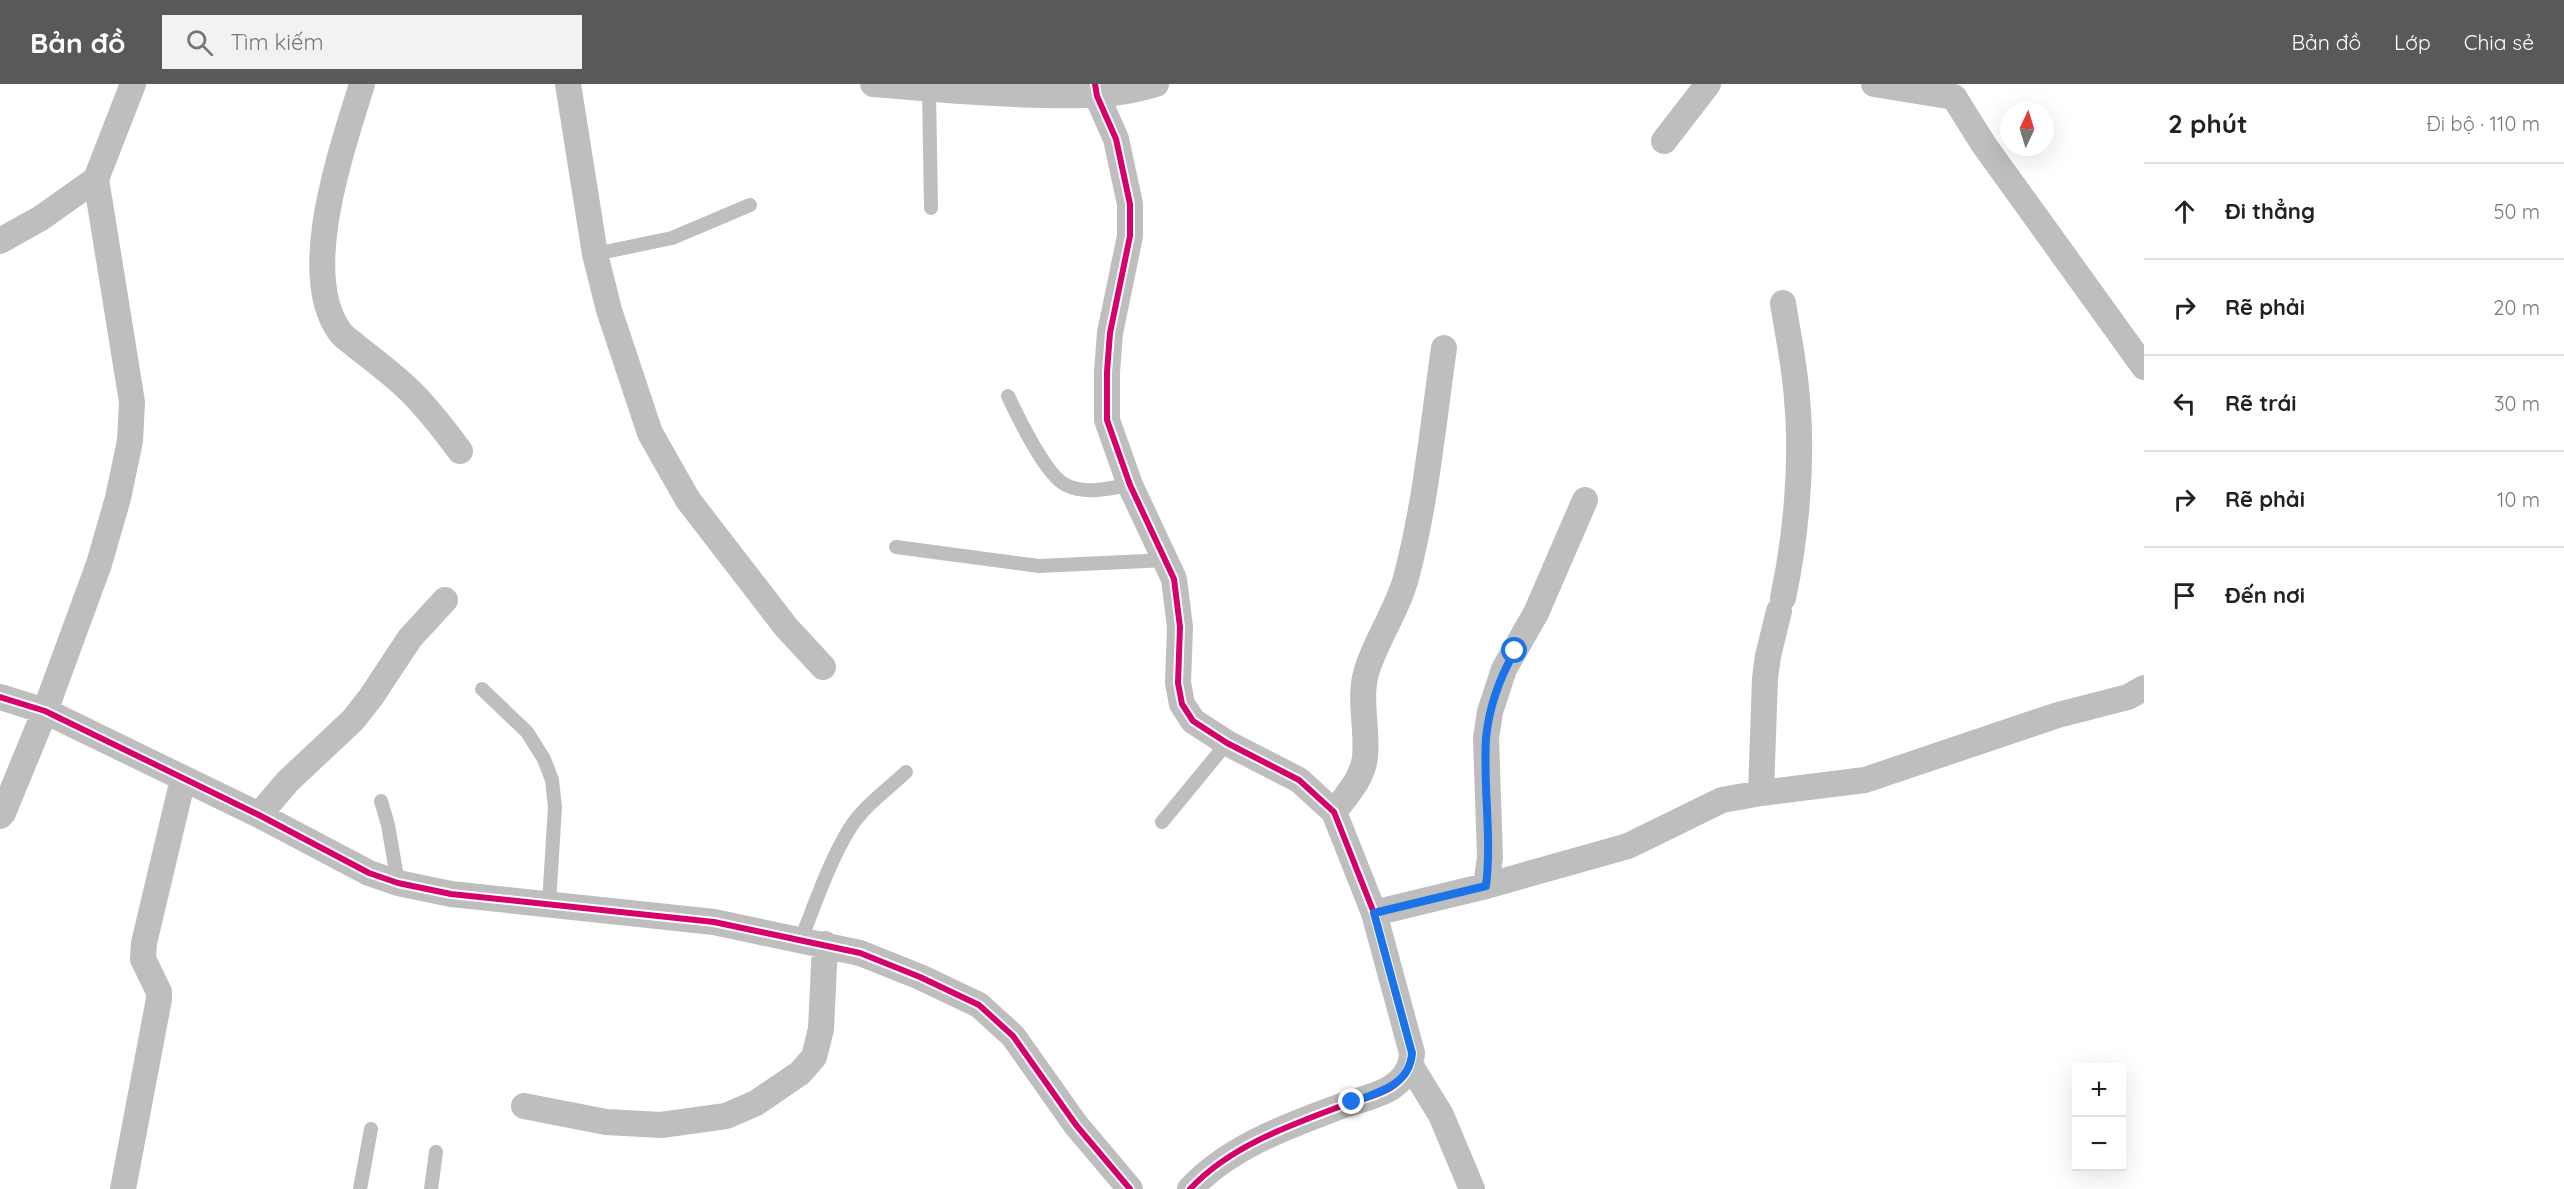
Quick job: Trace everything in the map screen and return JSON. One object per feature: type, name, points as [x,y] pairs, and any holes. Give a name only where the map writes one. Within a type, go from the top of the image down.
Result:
[{"type":"street","points":[[0,816],[45,711],[99,564],[118,498],[130,441],[132,402],[96,180],[133,84]]},
{"type":"street","points":[[362,84],[330,188],[322,283],[325,304],[340,333],[406,387],[432,413],[460,451]]},
{"type":"street","points":[[568,84],[595,254],[609,310],[650,432],[688,500],[779,618],[823,667]]},
{"type":"street","points":[[873,84],[1001,95],[1140,89],[1156,84]]},
{"type":"street","points":[[1664,141],[1708,84]]},
{"type":"street","points":[[1874,84],[1960,91],[1984,146],[2144,367]]},
{"type":"street","points":[[1096,90],[1116,139],[1130,204],[1130,236],[1110,333],[1107,420],[1130,485],[1174,579],[1180,627],[1178,683],[1182,704],[1193,721],[1227,743],[1299,780],[1334,812],[1374,913],[1412,1053],[1411,1066],[1390,1088],[1254,1142],[1219,1163],[1190,1189]]},
{"type":"street","points":[[0,241],[41,218],[96,180]]},
{"type":"street","points":[[1761,793],[1768,656],[1792,557],[1798,449],[1798,400],[1783,303]]},
{"type":"street","points":[[1334,812],[1360,775],[1365,758],[1366,672],[1390,622],[1406,579],[1421,509],[1444,348]]},
{"type":"street","points":[[1486,886],[1490,857],[1486,738],[1490,712],[1504,669],[1536,613],[1586,500]]},
{"type":"street","points":[[259,814],[288,781],[353,720],[372,697],[410,638],[445,600]]},
{"type":"street","points":[[1374,913],[1486,886],[1628,846],[1722,800],[1864,780],[2058,716],[2118,700],[2144,688]]},
{"type":"street","points":[[0,697],[45,711],[259,814],[369,873],[399,883],[451,894],[714,922],[860,952],[979,1005],[1013,1036],[1076,1125],[1131,1189]]},
{"type":"street","points":[[123,1189],[159,999],[159,992],[143,959],[144,943],[183,779]]},
{"type":"street","points":[[524,1106],[606,1122],[661,1125],[726,1116],[756,1103],[800,1073],[814,1057],[821,1029],[813,942]]},
{"type":"street","points":[[1411,1066],[1441,1115],[1472,1189]]},
{"type":"lane","points":[[929,89],[931,208]]},
{"type":"lane","points":[[595,254],[672,238],[750,204]]},
{"type":"lane","points":[[1008,396],[1033,446],[1064,484],[1077,489],[1100,490],[1130,485]]},
{"type":"lane","points":[[896,547],[1039,566],[1167,560]]},
{"type":"lane","points":[[482,689],[527,732],[544,759],[552,780],[555,807],[549,903]]},
{"type":"lane","points":[[1162,822],[1227,743]]},
{"type":"lane","points":[[813,942],[832,862],[851,827],[867,807],[906,772]]},
{"type":"lane","points":[[381,801],[399,883]]},
{"type":"lane","points":[[360,1189],[371,1129]]},
{"type":"lane","points":[[431,1189],[436,1152]]},
{"type":"cycle path","points":[[1095,84],[1097,96],[1116,139],[1130,204],[1130,236],[1110,333],[1107,420],[1130,485],[1174,579],[1180,627],[1178,683],[1182,704],[1193,721],[1227,743],[1299,780],[1334,812],[1374,913],[1412,1053],[1406,1072],[1392,1087],[1258,1140],[1222,1162],[1190,1189]]},
{"type":"cycle path","points":[[0,697],[45,711],[259,815],[369,873],[398,883],[451,894],[714,922],[860,953],[920,977],[979,1005],[1013,1036],[1076,1125],[1130,1189]]},
{"type":"route","points":[[1352,1102],[1390,1088],[1411,1066],[1412,1053],[1374,913],[1486,886],[1490,857],[1490,829],[1486,780],[1486,738],[1490,712],[1504,669],[1515,651]]}]
